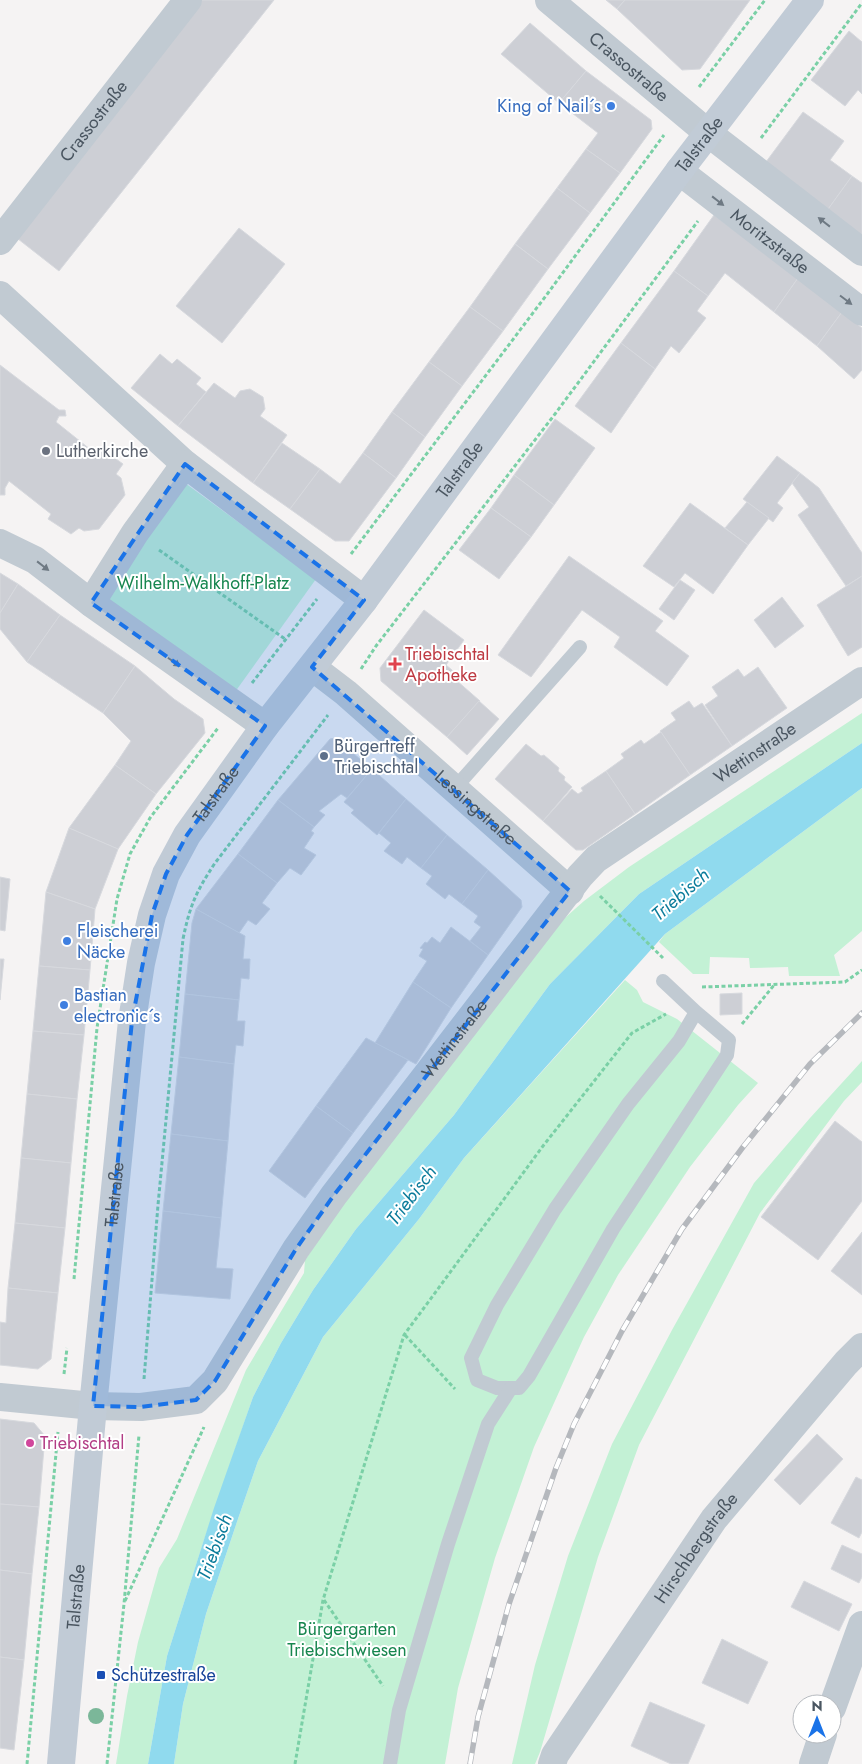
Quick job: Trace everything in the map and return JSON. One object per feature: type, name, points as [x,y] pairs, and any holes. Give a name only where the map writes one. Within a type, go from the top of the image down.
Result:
[{"type":"main road","name":"Talstraße","points":[[61,1764],[93,1406],[132,1021],[141,963],[152,915],[166,874],[187,835],[265,726],[364,600],[679,171],[810,0]]},
{"type":"street","name":"Crassostraße","points":[[0,241],[188,0]]},
{"type":"street","name":"Crassostraße","points":[[549,0],[708,133]]},
{"type":"street","points":[[708,133],[862,252]]},
{"type":"street","name":"Moritzstraße","points":[[679,171],[862,312]]},
{"type":"street","points":[[0,295],[185,464],[364,600]]},
{"type":"street","points":[[91,603],[136,533],[185,464]]},
{"type":"street","points":[[0,543],[35,560],[91,603],[265,726]]},
{"type":"street","name":"Lessingstraße","points":[[312,667],[346,692],[570,891]]},
{"type":"street","name":"Wettinstraße","points":[[0,1397],[93,1406],[141,1407],[196,1400],[215,1381],[296,1249],[334,1195],[580,876],[596,859],[862,681]]},
{"type":"street","name":"Hirschbergstraße","points":[[552,1764],[561,1747],[714,1519],[846,1363],[862,1347]]},
{"type":"street","points":[[837,1694],[862,1625]]},
{"type":"street","points":[[813,1764],[820,1744]]},
{"type":"lane","points":[[454,788],[580,646]]},
{"type":"lane","points":[[663,980],[729,1040],[727,1055],[613,1228],[529,1376],[519,1388],[497,1388],[477,1380],[471,1358],[492,1314],[554,1209],[628,1104],[679,1041],[692,1008]]},
{"type":"lane","points":[[390,1764],[399,1710],[448,1544],[488,1424],[511,1388]]},
{"type":"path","points":[[236,705],[548,293],[765,0]]},
{"type":"path","points":[[744,160],[862,2]]},
{"type":"path","points":[[107,1764],[124,1604],[182,949],[189,910],[198,888],[215,863],[295,756],[346,692],[376,646],[554,414],[714,198]]},
{"type":"path","points":[[136,533],[285,640]]},
{"type":"path","points":[[599,894],[668,963]]},
{"type":"path","points":[[698,987],[845,982],[862,970]]},
{"type":"path","points":[[729,1040],[775,983]]},
{"type":"path","points":[[294,1764],[323,1600],[404,1335],[543,1146],[632,1033],[692,1008]]},
{"type":"path","points":[[404,1335],[456,1389]]},
{"type":"path","points":[[28,1764],[60,1403]]},
{"type":"path","points":[[124,1604],[206,1424]]},
{"type":"path","points":[[323,1600],[399,1710]]},
{"type":"highlighted area","points":[[185,464],[364,600],[312,667],[570,891],[334,1195],[296,1249],[215,1381],[196,1400],[141,1407],[93,1406],[132,1021],[152,915],[166,874],[187,835],[265,726],[91,603]]},
{"type":"green space","name":"Wilhelm-Walkhoff-Platz","points":[[185,483],[316,579],[235,692],[102,597]]},
{"type":"green space","points":[[862,713],[862,743],[639,894],[550,984],[454,1115],[356,1229],[313,1290],[281,1343],[253,1397],[167,1656],[148,1764],[116,1764],[138,1642],[159,1568],[177,1539],[246,1370],[304,1273],[305,1260],[344,1202],[558,924],[584,901],[629,867]]},
{"type":"green space","points":[[862,788],[862,931],[834,955],[840,976],[789,976],[788,967],[750,968],[749,958],[710,957],[709,974],[693,974],[659,942],[665,934]]},
{"type":"green space","name":"Bürgergarten Triebischwiesen","points":[[625,980],[637,990],[643,1002],[677,1019],[758,1083],[738,1105],[690,1167],[618,1275],[584,1337],[534,1447],[495,1558],[458,1688],[445,1764],[174,1764],[183,1704],[206,1614],[258,1461],[323,1337],[419,1219],[464,1158]]},
{"type":"green space","points":[[862,1061],[862,1082],[844,1101],[760,1213],[639,1445],[598,1557],[540,1752],[535,1764],[512,1764],[535,1665],[568,1556],[612,1444],[672,1330],[754,1183]]},
{"type":"water","name":"Triebisch","points":[[862,743],[862,788],[665,934],[464,1158],[419,1219],[323,1337],[258,1461],[206,1614],[183,1704],[174,1764],[148,1764],[167,1656],[214,1508],[253,1397],[281,1343],[313,1290],[356,1229],[454,1115],[550,984],[639,894]]},
{"type":"building","points":[[198,0],[274,0],[59,271],[13,235]]},
{"type":"building","points":[[606,0],[625,0],[617,9]]},
{"type":"building","points":[[625,0],[750,0],[700,69],[682,70],[617,9]]},
{"type":"building","points":[[530,23],[586,71],[559,103],[501,54]]},
{"type":"building","points":[[849,31],[862,42],[862,94],[858,90],[845,106],[811,80]]},
{"type":"building","points":[[586,71],[651,120],[652,129],[620,173],[586,149],[598,133],[559,103]]},
{"type":"building","points":[[803,112],[844,141],[830,160],[852,176],[826,212],[763,166]]},
{"type":"building","points":[[586,149],[620,173],[590,213],[557,188]]},
{"type":"building","points":[[852,176],[862,183],[862,239],[826,212]]},
{"type":"building","points":[[557,188],[590,213],[548,269],[515,244]]},
{"type":"building","points":[[714,215],[798,278],[774,312],[725,273],[708,296],[674,271]]},
{"type":"building","points":[[239,228],[285,264],[222,343],[176,306]]},
{"type":"building","points":[[515,244],[548,269],[503,331],[470,307]]},
{"type":"building","points":[[674,271],[708,296],[697,311],[706,318],[679,353],[671,346],[655,369],[621,343]]},
{"type":"building","points":[[798,278],[842,312],[817,346],[774,312]]},
{"type":"building","points":[[470,307],[503,331],[462,386],[429,362]]},
{"type":"building","points":[[842,312],[862,328],[862,370],[854,379],[817,346]]},
{"type":"building","points":[[621,343],[655,369],[611,433],[575,406]]},
{"type":"building","points":[[160,354],[172,364],[177,359],[201,378],[196,384],[206,392],[178,426],[131,388]]},
{"type":"building","points":[[429,362],[462,386],[425,437],[392,412]]},
{"type":"building","name":"Lutherkirche","points":[[0,365],[59,410],[65,410],[66,416],[59,416],[56,422],[96,454],[101,448],[123,464],[116,474],[121,478],[125,495],[99,529],[84,531],[79,528],[71,534],[48,519],[51,514],[9,481],[5,488],[5,495],[0,495]]},
{"type":"building","points":[[214,383],[235,398],[240,391],[250,389],[263,397],[265,409],[260,416],[287,435],[253,483],[178,426]]},
{"type":"building","points":[[392,412],[425,437],[396,478],[363,453]]},
{"type":"building","points":[[555,419],[595,448],[554,505],[514,475]]},
{"type":"building","points":[[282,443],[320,469],[290,509],[253,483]]},
{"type":"building","points":[[363,453],[396,478],[349,541],[335,541],[290,509],[320,469],[340,484]]},
{"type":"building","points":[[777,456],[800,473],[777,503],[783,508],[773,522],[743,499]]},
{"type":"building","points":[[800,473],[819,488],[862,553],[862,576],[846,586],[798,515],[809,507],[792,483]]},
{"type":"building","points":[[514,475],[554,505],[531,537],[491,508]]},
{"type":"building","points":[[747,502],[769,518],[748,545],[725,528]]},
{"type":"building","points":[[690,503],[748,545],[713,594],[685,573],[674,587],[643,566]]},
{"type":"building","points":[[491,508],[531,537],[499,579],[459,550]]},
{"type":"building","points":[[569,556],[663,621],[655,631],[689,656],[667,686],[614,647],[620,637],[582,610],[531,677],[498,655]]},
{"type":"building","points":[[0,573],[18,584],[0,613]]},
{"type":"building","points":[[862,576],[862,647],[848,656],[817,605]]},
{"type":"building","points":[[680,580],[695,590],[674,620],[659,609]]},
{"type":"building","points":[[18,584],[60,615],[27,662],[0,629],[0,613]]},
{"type":"building","points":[[782,597],[804,626],[775,648],[754,620]]},
{"type":"building","points":[[424,610],[464,640],[446,665],[459,676],[456,680],[480,701],[447,737],[381,681],[380,668]]},
{"type":"building","points":[[60,615],[135,666],[103,713],[27,662]]},
{"type":"building","points":[[135,666],[174,699],[203,719],[205,733],[156,794],[115,765],[131,741],[103,713]]},
{"type":"building","points":[[758,667],[787,708],[732,746],[705,705],[718,696],[712,687],[738,669],[744,677]]},
{"type":"building","points":[[479,701],[499,719],[467,755],[447,737]]},
{"type":"building","points":[[689,701],[694,708],[702,703],[732,746],[690,775],[660,731],[676,720],[671,713]]},
{"type":"building","points":[[661,732],[690,775],[635,814],[606,771],[624,758],[621,754],[641,740],[644,744]]},
{"type":"building","points":[[335,738],[372,769],[347,798],[341,794],[319,811],[325,815],[314,827],[278,800],[330,739]]},
{"type":"building","points":[[526,744],[541,756],[544,755],[559,768],[558,771],[565,777],[564,780],[572,787],[543,821],[495,779]]},
{"type":"building","points":[[115,765],[156,794],[118,849],[69,828]]},
{"type":"building","points":[[372,769],[406,799],[377,835],[351,813],[354,810],[344,802]]},
{"type":"building","points":[[606,771],[635,814],[583,850],[576,850],[543,821],[572,789],[578,794],[583,791],[581,788]]},
{"type":"building","points":[[406,799],[447,835],[421,868],[407,857],[402,864],[384,851],[391,843],[379,833]]},
{"type":"building","points":[[278,800],[314,827],[311,831],[314,833],[304,848],[316,855],[301,875],[290,868],[277,883],[238,854]]},
{"type":"building","points":[[69,828],[118,849],[95,909],[46,892]]},
{"type":"building","points":[[447,835],[488,870],[462,904],[449,894],[445,899],[426,884],[432,876],[421,868]]},
{"type":"building","points":[[238,854],[277,883],[262,903],[270,909],[256,925],[248,920],[239,933],[196,909]]},
{"type":"building","points":[[488,870],[521,900],[522,907],[488,955],[470,941],[481,927],[474,922],[478,916],[462,904]]},
{"type":"building","points":[[0,877],[10,879],[5,931],[0,930]]},
{"type":"building","points":[[46,892],[95,909],[90,970],[39,966]]},
{"type":"building","points":[[196,909],[245,936],[243,959],[250,959],[249,979],[241,978],[239,1000],[185,994],[192,923]]},
{"type":"building","points":[[451,927],[488,955],[451,1008],[413,982],[427,961],[419,956],[423,949],[420,948],[432,937],[440,943]]},
{"type":"building","points":[[0,959],[4,959],[0,1000]]},
{"type":"building","points":[[39,966],[90,970],[84,1035],[33,1031]]},
{"type":"building","points":[[413,982],[451,1008],[416,1064],[375,1043]]},
{"type":"building","points":[[742,993],[742,1014],[720,1015],[720,994]]},
{"type":"building","points":[[185,994],[239,1000],[237,1021],[245,1021],[243,1046],[236,1045],[234,1064],[179,1057]]},
{"type":"building","points":[[33,1031],[84,1035],[77,1099],[27,1094]]},
{"type":"building","points":[[366,1038],[408,1060],[353,1133],[316,1106]]},
{"type":"building","points":[[179,1057],[234,1064],[228,1141],[171,1134]]},
{"type":"building","points":[[27,1094],[77,1099],[71,1163],[21,1158]]},
{"type":"building","points":[[316,1106],[353,1133],[305,1198],[269,1171]]},
{"type":"building","points":[[835,1121],[862,1142],[862,1201],[818,1260],[761,1217]]},
{"type":"building","points":[[171,1134],[228,1141],[221,1218],[163,1211]]},
{"type":"building","points":[[21,1158],[71,1163],[65,1228],[15,1223]]},
{"type":"building","points":[[163,1211],[221,1218],[216,1268],[233,1269],[230,1299],[155,1293]]},
{"type":"building","points":[[15,1223],[65,1228],[58,1293],[8,1288]]},
{"type":"building","points":[[862,1232],[862,1295],[831,1271]]},
{"type":"building","points":[[8,1288],[58,1293],[51,1359],[38,1369],[0,1365],[0,1322],[6,1323]]},
{"type":"building","points":[[0,1419],[34,1423],[45,1436],[39,1507],[0,1504]]},
{"type":"building","points":[[817,1434],[843,1459],[800,1505],[774,1480]]},
{"type":"building","points":[[856,1477],[862,1480],[862,1532],[859,1538],[831,1523]]},
{"type":"building","points":[[0,1504],[39,1507],[32,1574],[0,1570]]},
{"type":"building","points":[[842,1545],[862,1554],[862,1577],[859,1583],[831,1569]]},
{"type":"building","points":[[0,1570],[32,1574],[24,1660],[0,1657]]},
{"type":"building","points":[[804,1581],[852,1604],[839,1631],[791,1607]]},
{"type":"building","points":[[722,1639],[768,1662],[748,1704],[702,1683]]},
{"type":"building","points":[[0,1657],[24,1660],[14,1750],[0,1748]]},
{"type":"building","points":[[650,1702],[705,1725],[688,1764],[671,1764],[631,1746]]},
{"type":"railway","points":[[470,1764],[478,1717],[509,1604],[556,1468],[574,1424],[622,1331],[682,1229],[743,1147],[810,1064],[862,1013]]},
{"type":"place","name":"King of Nail´s","points":[[611,106]]},
{"type":"place","name":"Lutherkirche","points":[[46,451]]},
{"type":"place","name":"Triebischtal Apotheke","points":[[395,664]]},
{"type":"place","name":"Bürgertreff Triebischtal","points":[[324,756]]},
{"type":"place","name":"Fleischerei Näcke","points":[[67,941]]},
{"type":"place","name":"Bastian electronic´s","points":[[64,1005]]},
{"type":"place","name":"Triebischtal","points":[[30,1443]]},
{"type":"place","name":"Schützestraße","points":[[101,1675]]}]
